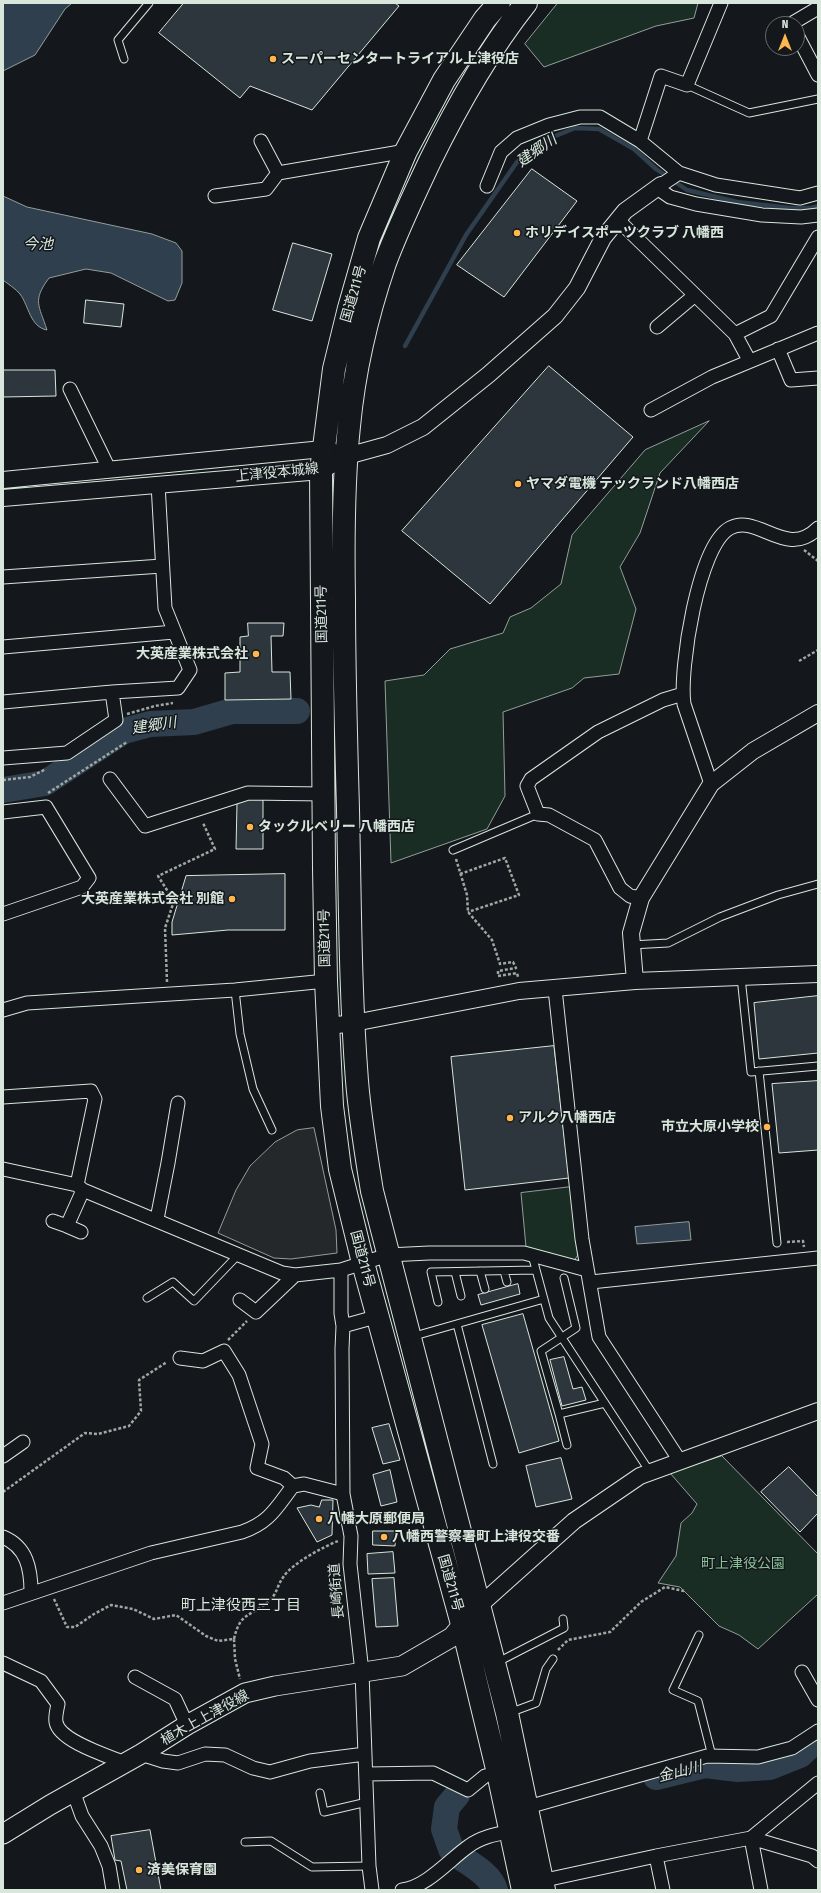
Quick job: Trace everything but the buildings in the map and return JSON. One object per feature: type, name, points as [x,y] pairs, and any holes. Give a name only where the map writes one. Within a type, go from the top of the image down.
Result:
[{"type":"highway","name":"国道211号","points":[[499,3],[485,19],[444,80],[406,151],[370,238],[349,308],[334,369],[321,471],[326,981],[332,1106],[340,1169],[363,1263],[379,1316],[411,1440],[462,1624],[511,1831],[533,1887]]},
{"type":"highway","name":"国道211号","points":[[526,3],[505,30],[472,83],[442,137],[407,210],[385,263],[358,366],[349,423],[344,500],[344,682],[354,1023],[362,1130],[372,1191],[507,1713],[528,1807],[533,1887]]},
{"type":"main road","name":"植木上上津役線","points":[[3,1833],[73,1791],[141,1754],[187,1725],[245,1693],[275,1686],[402,1666],[452,1637],[462,1624],[480,1606]]},
{"type":"street","points":[[640,141],[661,76],[687,85],[721,3]]},
{"type":"street","points":[[804,16],[818,8]]},
{"type":"street","points":[[805,50],[818,75]]},
{"type":"street","points":[[487,186],[501,152],[517,138],[549,125],[580,117],[600,117],[640,141],[667,181],[670,197],[696,204],[762,215],[801,217],[818,215]]},
{"type":"street","points":[[262,141],[278,173]]},
{"type":"street","points":[[215,196],[266,189],[278,173],[406,151]]},
{"type":"street","points":[[347,456],[387,445],[423,427],[499,365],[555,316],[576,288],[603,238],[625,211],[667,181],[716,185],[800,199],[818,193]]},
{"type":"street","points":[[800,199],[801,217]]},
{"type":"street","points":[[618,220],[735,334],[749,360]]},
{"type":"street","points":[[735,334],[771,316],[818,237]]},
{"type":"street","points":[[657,327],[695,295]]},
{"type":"street","points":[[651,410],[712,377],[749,360],[818,333]]},
{"type":"street","points":[[778,349],[791,380],[818,378]]},
{"type":"street","points":[[70,389],[109,469]]},
{"type":"street","name":"上津役本城線","points":[[3,480],[323,449],[347,456]]},
{"type":"street","name":"上津役本城線","points":[[3,498],[321,471],[347,456]]},
{"type":"street","points":[[3,702],[112,692],[178,688],[190,670],[165,608],[158,484]]},
{"type":"street","points":[[711,784],[684,704],[683,694],[686,648],[693,608],[704,573],[717,540],[730,528],[744,525],[784,538],[797,540],[810,535],[818,528]]},
{"type":"street","points":[[3,577],[162,566]]},
{"type":"street","points":[[3,647],[174,632]]},
{"type":"street","points":[[3,758],[67,754],[116,720],[112,692]]},
{"type":"street","points":[[641,898],[630,896],[620,888],[595,840],[549,815],[538,814],[527,786],[531,779],[598,732],[663,700],[683,694]]},
{"type":"street","points":[[635,981],[631,933],[641,898],[711,784],[753,751],[818,713]]},
{"type":"street","points":[[110,779],[145,826],[248,793],[324,794]]},
{"type":"street","points":[[3,812],[46,807],[89,878],[82,886],[3,914]]},
{"type":"street","points":[[329,1026],[354,1023],[519,991],[635,981],[818,974]]},
{"type":"street","points":[[3,1010],[27,1003],[235,990],[326,981]]},
{"type":"street","points":[[555,989],[581,1231],[599,1337],[680,1461]]},
{"type":"street","points":[[3,1097],[91,1091],[95,1100],[80,1187],[67,1226]]},
{"type":"street","points":[[156,1219],[168,1163],[178,1103]]},
{"type":"street","points":[[3,1169],[80,1187],[239,1254],[268,1269],[295,1275],[341,1270],[388,1255],[516,1253],[532,1255],[589,1276],[818,1258]]},
{"type":"street","points":[[53,1221],[81,1232]]},
{"type":"street","name":"長崎街道","points":[[341,1270],[341,1313],[343,1326],[343,1494],[350,1536],[350,1564],[362,1672],[369,1866],[372,1890]]},
{"type":"street","points":[[240,1300],[256,1312],[295,1275]]},
{"type":"street","points":[[343,1326],[379,1316]]},
{"type":"street","points":[[180,1358],[203,1361],[224,1351],[239,1375],[262,1444],[257,1468],[284,1478],[293,1486]]},
{"type":"street","points":[[480,1606],[574,1521],[640,1476],[818,1410]]},
{"type":"street","points":[[3,1456],[23,1442]]},
{"type":"street","points":[[3,1603],[31,1592],[151,1554],[242,1532],[256,1527],[270,1517],[293,1486],[304,1484],[343,1494]]},
{"type":"street","points":[[3,1537],[12,1541],[23,1554],[31,1573],[31,1592]]},
{"type":"street","points":[[3,1663],[41,1681],[58,1704],[56,1723],[63,1735],[125,1763]]},
{"type":"street","points":[[802,1672],[818,1700]]},
{"type":"street","points":[[135,1677],[175,1699],[187,1725]]},
{"type":"street","points":[[528,1807],[707,1756],[758,1757],[792,1748],[818,1731]]},
{"type":"street","points":[[141,1754],[163,1761],[178,1762],[205,1754],[225,1754],[253,1768],[270,1772],[310,1761],[365,1754]]},
{"type":"street","points":[[366,1774],[433,1773],[468,1790],[485,1776],[498,1773]]},
{"type":"street","points":[[751,1838],[818,1783]]},
{"type":"street","points":[[73,1791],[82,1816],[101,1846],[107,1859],[113,1890]]},
{"type":"street","points":[[402,1890],[409,1889],[435,1874],[470,1845],[490,1836],[511,1831]]},
{"type":"street","points":[[751,1838],[762,1890]]},
{"type":"street","points":[[533,1887],[656,1856],[751,1838],[812,1856],[818,1861]]},
{"type":"street","points":[[656,1856],[663,1890]]},
{"type":"lane","points":[[124,59],[118,40],[149,3]]},
{"type":"lane","points":[[687,85],[749,113],[818,99]]},
{"type":"lane","points":[[453,850],[538,814]]},
{"type":"lane","points":[[631,945],[668,943],[727,915],[778,895],[818,884]]},
{"type":"lane","points":[[741,977],[751,1072],[818,1066]]},
{"type":"lane","points":[[235,990],[240,1034],[253,1089],[272,1130]]},
{"type":"lane","points":[[759,1072],[777,1242]]},
{"type":"lane","points":[[147,1298],[173,1282],[194,1300],[239,1254]]},
{"type":"lane","points":[[532,1255],[549,1318],[650,1472]]},
{"type":"lane","points":[[438,1302],[431,1272],[536,1270]]},
{"type":"lane","points":[[480,1271],[485,1289]]},
{"type":"lane","points":[[504,1271],[507,1282]]},
{"type":"lane","points":[[455,1272],[461,1296]]},
{"type":"lane","points":[[564,1278],[576,1328],[541,1351],[567,1445]]},
{"type":"lane","points":[[410,1338],[544,1299]]},
{"type":"lane","points":[[457,1324],[493,1464]]},
{"type":"lane","points":[[559,1414],[605,1403]]},
{"type":"lane","points":[[494,1664],[564,1628],[563,1619]]},
{"type":"lane","points":[[699,1635],[673,1690],[698,1701],[712,1756]]},
{"type":"lane","points":[[507,1713],[536,1703],[546,1670],[553,1659]]},
{"type":"lane","points":[[320,1793],[324,1812],[367,1802]]},
{"type":"lane","points":[[245,1842],[271,1840],[312,1867],[369,1866]]},
{"type":"path","points":[[799,661],[818,650]]},
{"type":"path","points":[[116,720],[132,712],[180,702],[178,688]]},
{"type":"path","points":[[41,795],[48,793],[127,742]]},
{"type":"path","points":[[3,780],[30,777],[52,766],[67,754]]},
{"type":"path","points":[[168,994],[165,928],[174,901],[158,876],[215,849],[203,823]]},
{"type":"path","points":[[453,850],[467,895],[468,912],[492,940],[500,964],[514,962],[516,968],[498,971],[498,976],[517,973],[519,991]]},
{"type":"path","points":[[460,874],[505,858],[519,895],[468,912]]},
{"type":"path","points":[[224,1351],[226,1342],[256,1312]]},
{"type":"path","points":[[3,1492],[85,1433],[98,1434],[129,1426],[141,1411],[139,1380],[174,1357],[180,1358]]},
{"type":"path","points":[[245,1693],[235,1660],[234,1639],[237,1626],[248,1613],[267,1603],[276,1594],[284,1576],[322,1547],[350,1536]]},
{"type":"path","points":[[48,1587],[67,1627],[75,1627],[111,1605],[133,1609],[154,1618],[176,1615],[196,1627],[206,1636],[218,1641],[234,1639]]},
{"type":"path","points":[[553,1659],[560,1647],[568,1640],[610,1632],[641,1602],[665,1587],[684,1590]]},
{"type":"green space","points":[[558,3],[698,3],[694,18],[656,26],[544,67],[525,44]]},
{"type":"green space","points":[[709,421],[660,473],[640,533],[620,567],[636,609],[619,674],[584,678],[572,688],[503,712],[505,796],[487,829],[391,863],[385,681],[424,675],[450,649],[503,633],[510,617],[531,608],[561,584],[572,535],[645,450]]},
{"type":"green space","points":[[571,1187],[579,1253],[574,1261],[526,1247],[521,1193]]},
{"type":"green space","name":"町上津役公園","points":[[722,1456],[818,1554],[818,1594],[758,1649],[739,1635],[719,1626],[680,1587],[658,1583],[676,1556],[681,1523],[692,1513],[697,1504],[670,1473]]},
{"type":"shaded area","points":[[314,1128],[336,1230],[337,1253],[291,1259],[274,1258],[218,1233],[236,1190],[250,1166],[275,1142],[297,1130]]},
{"type":"water","points":[[3,3],[72,3],[65,9],[35,55],[3,71]]},
{"type":"water","name":"今池","points":[[3,196],[27,207],[152,234],[176,243],[182,251],[182,283],[175,300],[168,301],[111,273],[86,269],[49,278],[40,292],[39,298],[40,309],[47,330],[41,328],[33,320],[20,294],[3,280]]},
{"type":"water","points":[[689,1222],[691,1240],[637,1244],[635,1227]]},
{"type":"waterway","name":"建郷川","points":[[405,346],[466,235],[517,162],[548,139],[575,128],[599,129],[634,149],[656,169],[687,190],[737,202],[790,208],[811,208],[818,206]]},
{"type":"waterway","name":"建郷川","points":[[3,790],[45,783],[124,731],[150,724],[194,722],[232,711],[297,711]]},
{"type":"waterway","name":"金山川","points":[[656,1777],[705,1765],[738,1769],[770,1767],[800,1755],[818,1738]]},
{"type":"waterway","name":"金山川","points":[[451,1849],[444,1829],[447,1807],[457,1795]]},
{"type":"waterway","name":"金山川","points":[[463,1859],[486,1876],[490,1880],[495,1890]]},
{"type":"place","name":"スーパーセンタートライアル上津役店","points":[[273,59]]},
{"type":"place","name":"ホリデイスポーツクラブ 八幡西","points":[[517,233]]},
{"type":"place","name":"ヤマダ電機 テックランド八幡西店","points":[[518,484]]},
{"type":"place","name":"大英産業株式会社","points":[[256,654]]},
{"type":"place","name":"タックルベリー 八幡西店","points":[[250,827]]},
{"type":"place","name":"大英産業株式会社 別館","points":[[232,899]]},
{"type":"place","name":"アルク八幡西店","points":[[510,1118]]},
{"type":"place","name":"市立大原小学校","points":[[767,1127]]},
{"type":"place","name":"八幡大原郵便局","points":[[319,1519]]},
{"type":"place","name":"八幡西警察署町上津役交番","points":[[384,1537]]},
{"type":"place","name":"済美保育園","points":[[139,1870]]},
{"type":"district","name":"町上津役西三丁目","points":[[241,1606]]}]
